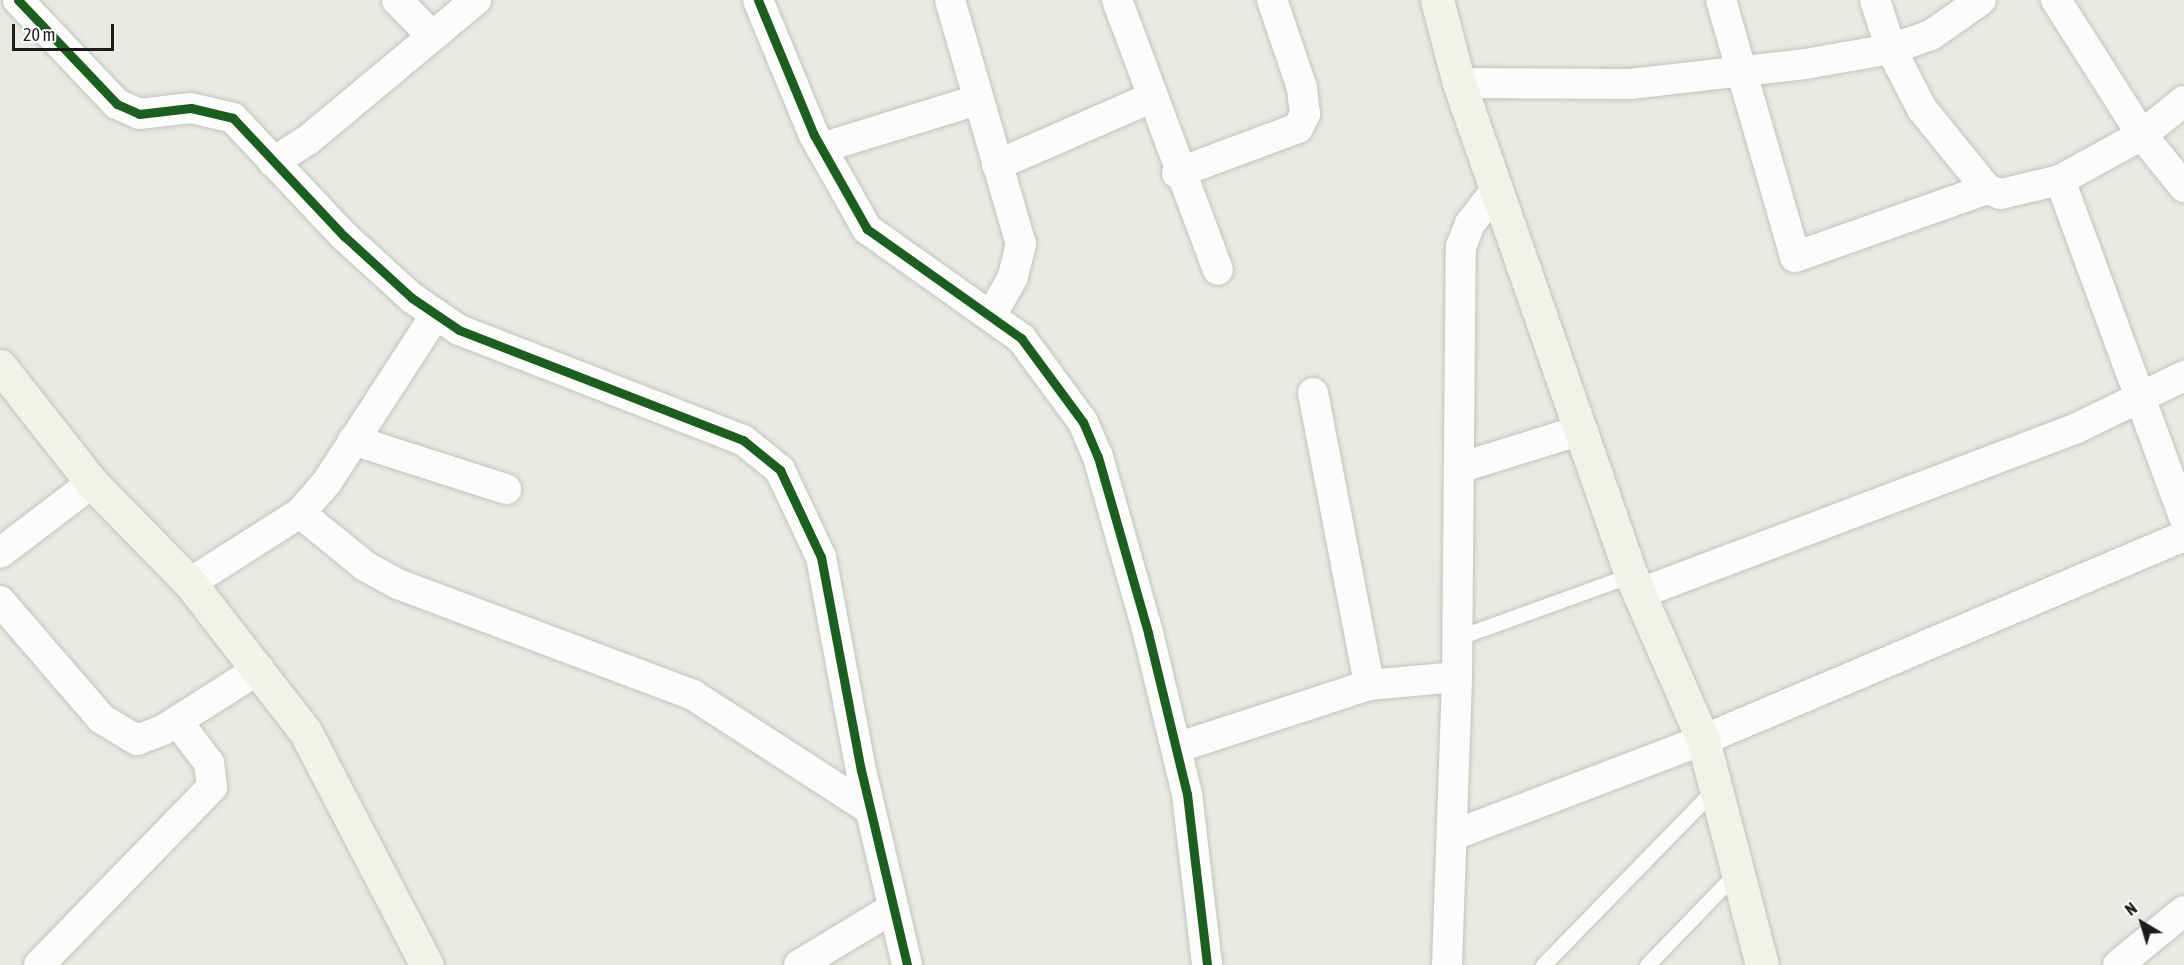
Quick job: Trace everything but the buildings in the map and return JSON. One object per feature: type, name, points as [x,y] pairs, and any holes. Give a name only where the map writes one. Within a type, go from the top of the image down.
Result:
[{"type":"street","points":[[18,0],[117,104],[139,114],[217,110],[233,118],[344,236],[436,314],[503,352],[743,440],[780,470],[821,557],[869,809],[907,965]]},
{"type":"street","points":[[397,0],[431,35]]},
{"type":"street","points":[[273,162],[308,140],[431,35],[476,0]]},
{"type":"street","points":[[758,0],[821,148],[867,229],[1022,338],[1047,367],[1083,422],[1098,457],[1187,794],[1207,965]]},
{"type":"street","points":[[950,0],[1020,244],[1013,277],[991,316]]},
{"type":"street","points":[[1117,0],[1178,173],[1218,270]]},
{"type":"street","points":[[1178,173],[1298,128],[1305,114],[1302,88],[1272,0]]},
{"type":"street","points":[[1437,0],[1459,83],[1635,585],[1703,740],[1739,870],[1762,965]]},
{"type":"street","points":[[1721,0],[1740,74],[1795,257],[1987,189]]},
{"type":"street","points":[[1875,0],[1891,49],[1935,130],[1987,189],[2001,194],[2060,180],[2142,135],[2184,101]]},
{"type":"street","points":[[1459,83],[1630,84],[1740,74],[1891,49],[1930,35],[1981,0]]},
{"type":"street","points":[[2056,0],[2142,135],[2184,187]]},
{"type":"street","points":[[997,165],[1150,98]]},
{"type":"street","points":[[821,148],[977,100]]},
{"type":"street","points":[[2060,180],[2184,517]]},
{"type":"street","points":[[1447,965],[1454,835],[1461,247],[1470,224],[1496,190]]},
{"type":"street","points":[[189,583],[300,513],[353,440],[436,314]]},
{"type":"street","points":[[0,366],[92,483],[189,583],[259,669],[305,731],[427,965]]},
{"type":"street","points":[[1635,585],[2078,428],[2184,376]]},
{"type":"street","points":[[1313,393],[1369,684]]},
{"type":"street","points":[[1459,468],[1581,430]]},
{"type":"street","points":[[353,440],[506,489]]},
{"type":"street","points":[[0,553],[92,483]]},
{"type":"street","points":[[300,513],[364,566],[398,584],[693,695],[869,809]]},
{"type":"street","points":[[1454,835],[1703,740],[2184,536]]},
{"type":"street","points":[[0,601],[120,735],[137,740],[177,721],[259,669]]},
{"type":"street","points":[[1176,748],[1369,684],[1457,677]]},
{"type":"street","points":[[39,965],[212,787],[209,763],[177,721]]},
{"type":"street","points":[[799,965],[892,909]]},
{"type":"street","points":[[2118,965],[2184,911]]},
{"type":"lane","points":[[1457,638],[1635,585]]},
{"type":"lane","points":[[1543,965],[1716,788]]},
{"type":"lane","points":[[1647,965],[1739,870]]},
{"type":"cycle path","points":[[18,0],[117,104],[139,114],[191,108],[233,118],[344,236],[412,298],[459,330],[743,440],[780,470],[821,557],[861,770],[907,965]]},
{"type":"cycle path","points":[[758,0],[814,135],[867,229],[1021,338],[1083,422],[1098,457],[1148,633],[1187,794],[1207,965]]}]
